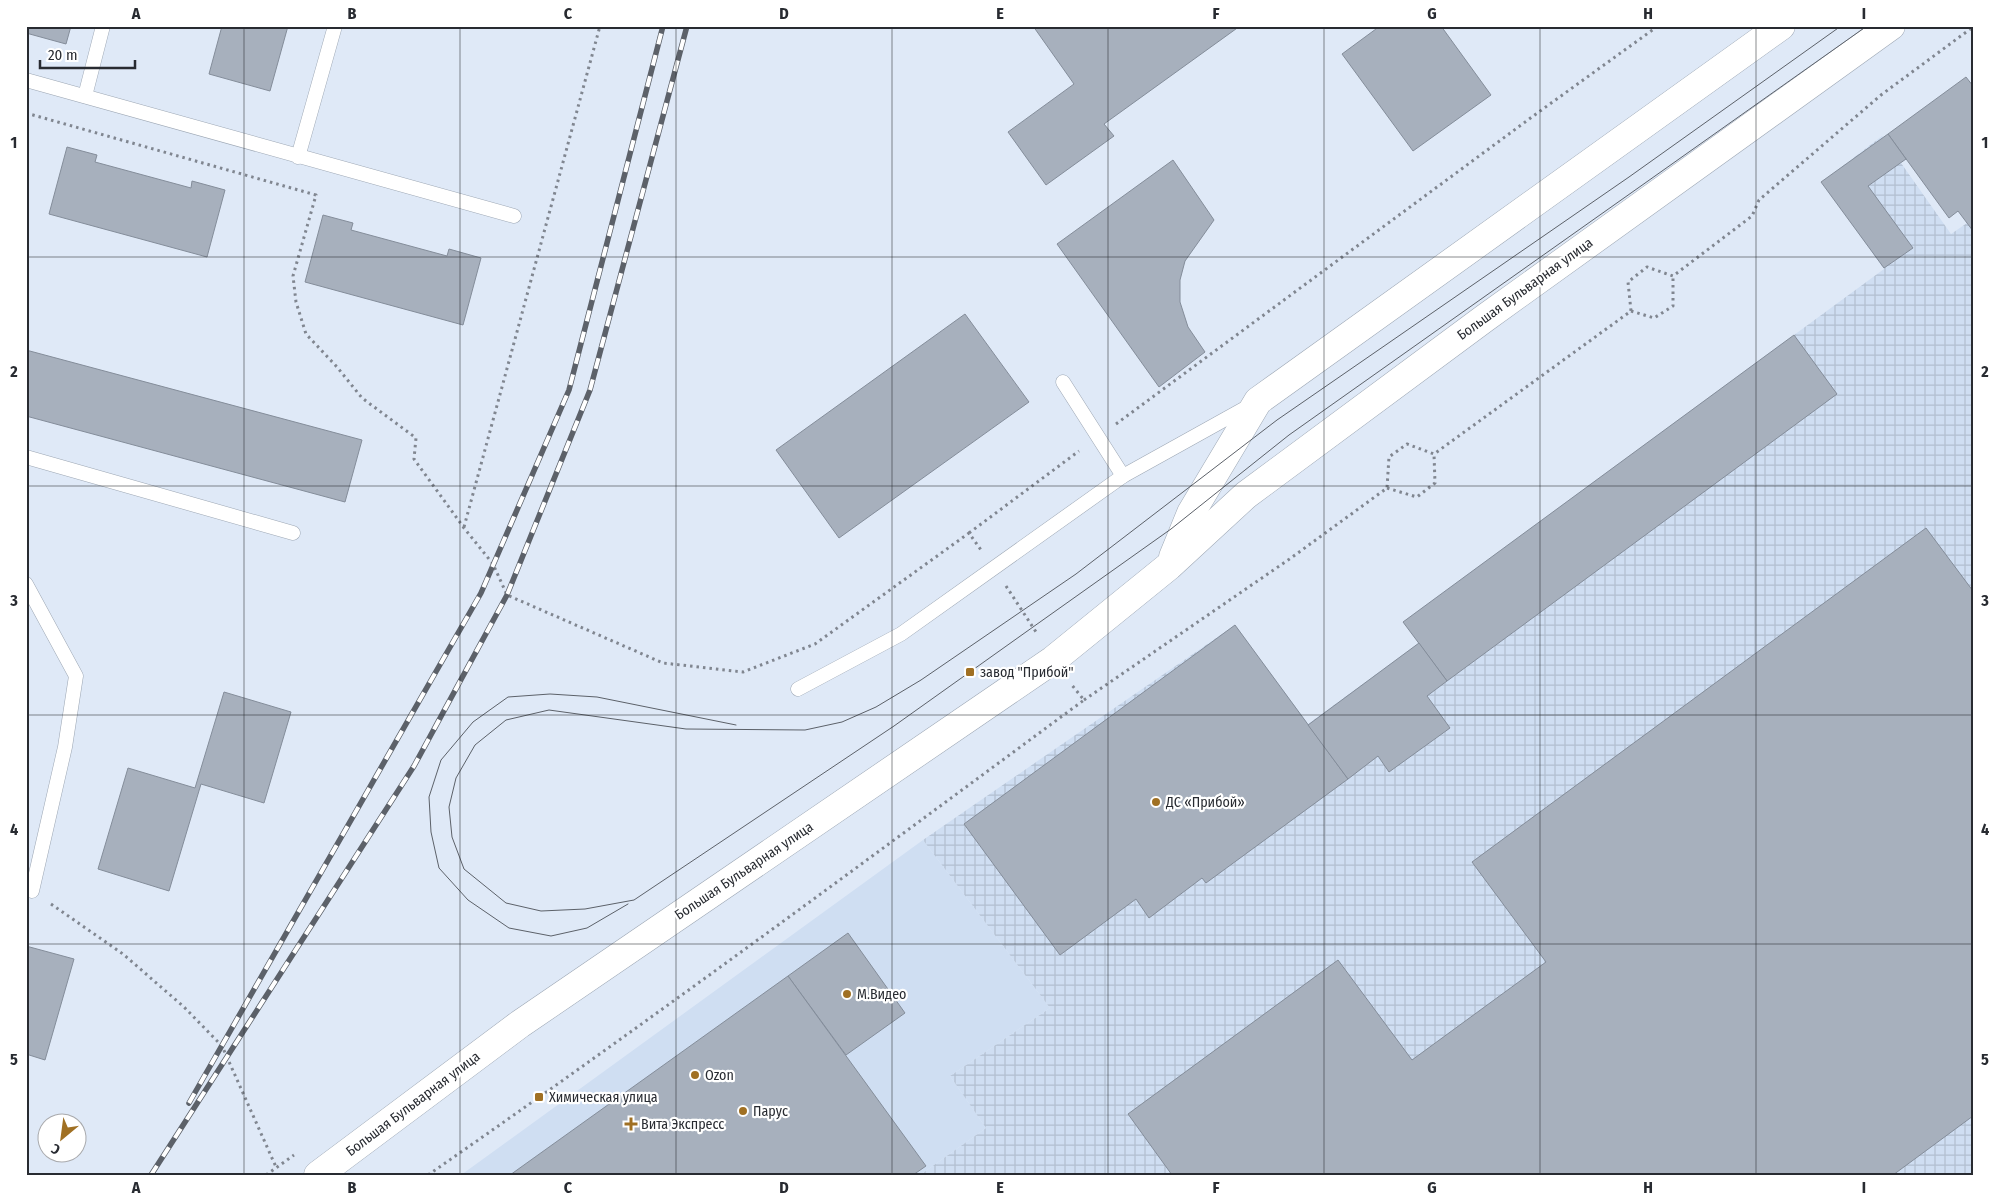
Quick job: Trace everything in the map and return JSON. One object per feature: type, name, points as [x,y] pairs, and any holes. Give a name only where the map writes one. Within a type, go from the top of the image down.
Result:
[{"type":"main road","name":"Большая Бульварная улица","points":[[1170,566],[1191,513],[1258,401],[1781,26]]},
{"type":"main road","name":"Большая Бульварная улица","points":[[318,1175],[520,1024],[1053,660],[1170,566],[1246,495],[1485,318],[1891,26]]},
{"type":"lane","points":[[85,96],[103,26]]},
{"type":"lane","points":[[298,157],[335,26]]},
{"type":"lane","points":[[26,80],[514,216]]},
{"type":"lane","points":[[1064,382],[1123,476]]},
{"type":"lane","points":[[798,689],[901,634],[1123,476],[1258,401]]},
{"type":"lane","points":[[26,457],[293,533]]},
{"type":"lane","points":[[26,584],[76,676],[65,747],[32,891]]},
{"type":"path","points":[[464,528],[600,26]]},
{"type":"path","points":[[1112,427],[1658,26]]},
{"type":"path","points":[[1673,276],[1752,216],[1759,200],[1881,95],[1973,27]]},
{"type":"path","points":[[26,113],[316,195],[293,276],[296,302],[306,334],[337,366],[362,398],[416,438],[414,458],[464,528],[493,564],[507,595],[663,662],[743,672],[815,644],[1080,450]]},
{"type":"path","points":[[1630,310],[1628,282],[1647,267],[1673,276]]},
{"type":"path","points":[[1630,310],[1654,318],[1673,306],[1673,276]]},
{"type":"path","points":[[1434,454],[1630,310]]},
{"type":"path","points":[[1387,488],[1389,457],[1407,444],[1434,454]]},
{"type":"path","points":[[1387,488],[1416,497],[1435,483],[1434,454]]},
{"type":"path","points":[[428,1175],[861,864],[1084,700],[1291,558],[1387,488]]},
{"type":"path","points":[[969,533],[1023,611],[1053,660],[1084,700]]},
{"type":"path","points":[[32,891],[123,954],[184,1007],[222,1046],[276,1167]]},
{"type":"shaded area","points":[[1882,136],[1951,234],[1970,221],[1973,226],[1973,1175],[920,1175],[986,1128],[950,1076],[1050,1008],[923,840],[1235,625],[1308,724],[1419,643],[1403,622],[1884,269],[1822,182]]},
{"type":"shaded area","points":[[923,840],[1050,1008],[950,1076],[986,1128],[920,1175],[461,1175]]},
{"type":"building","points":[[26,26],[71,26],[66,44],[26,33]]},
{"type":"building","points":[[222,26],[288,26],[270,91],[209,74]]},
{"type":"building","points":[[1033,26],[1240,26],[1104,124],[1114,136],[1046,185],[1008,132],[1074,84]]},
{"type":"building","points":[[1380,26],[1441,26],[1491,95],[1413,151],[1342,54]]},
{"type":"building","points":[[1966,77],[1973,86],[1973,231],[1958,211],[1949,218],[1888,134]]},
{"type":"building","points":[[1888,134],[1906,159],[1868,186],[1913,248],[1884,268],[1821,182]]},
{"type":"building","points":[[67,147],[97,155],[95,162],[191,188],[192,181],[225,190],[207,257],[49,214]]},
{"type":"building","points":[[1173,160],[1214,220],[1185,261],[1180,280],[1180,302],[1188,327],[1205,352],[1159,387],[1057,244]]},
{"type":"building","points":[[323,215],[353,223],[351,230],[447,256],[449,249],[481,258],[463,325],[305,282]]},
{"type":"building","points":[[965,314],[1029,402],[839,538],[776,450]]},
{"type":"building","points":[[1794,335],[1837,394],[1447,681],[1403,622]]},
{"type":"building","points":[[26,350],[362,440],[345,502],[26,416]]},
{"type":"building","points":[[1926,528],[1973,591],[1973,1116],[1893,1175],[1172,1175],[1128,1114],[1338,960],[1412,1060],[1546,962],[1472,862]]},
{"type":"building","name":"ДC «Прибой»","points":[[1235,625],[1348,779],[1206,883],[1202,878],[1149,918],[1136,899],[1060,955],[964,824]]},
{"type":"building","points":[[1419,643],[1447,681],[1427,696],[1450,728],[1389,772],[1378,756],[1348,779],[1308,725]]},
{"type":"building","points":[[224,692],[291,712],[264,803],[201,784],[169,891],[98,869],[128,768],[195,788]]},
{"type":"building","points":[[848,933],[905,1013],[846,1055],[788,976]]},
{"type":"building","points":[[26,946],[74,959],[45,1060],[26,1054]]},
{"type":"building","name":"Парус","points":[[788,976],[926,1166],[913,1175],[510,1175]]},
{"type":"tram line","points":[[1841,26],[1629,177],[1277,420],[1076,574],[921,680],[876,707],[842,722],[805,730],[686,729],[549,710],[506,720],[475,745],[456,778],[449,807],[452,837],[464,869],[506,903],[541,911],[585,909],[634,900],[894,726],[1171,529],[1289,435],[1867,26]]},
{"type":"tram line","points":[[628,904],[587,928],[551,936],[509,928],[468,900],[439,868],[431,832],[429,797],[441,760],[473,722],[508,697],[550,694],[597,697],[736,725]]},
{"type":"railway","points":[[189,1103],[481,593],[569,390],[663,26]]},
{"type":"railway","points":[[151,1175],[414,766],[507,595],[590,390],[687,26]]},
{"type":"place","name":"завод \"Прибой\"","points":[[970,672]]},
{"type":"place","name":"ДC «Прибой»","points":[[1156,802]]},
{"type":"place","name":"М.Видео","points":[[847,994]]},
{"type":"place","name":"Ozon","points":[[695,1075]]},
{"type":"place","name":"Химическая улица","points":[[539,1097]]},
{"type":"place","name":"Парус","points":[[743,1111]]},
{"type":"place","name":"Вита Экспресс","points":[[631,1124]]}]
